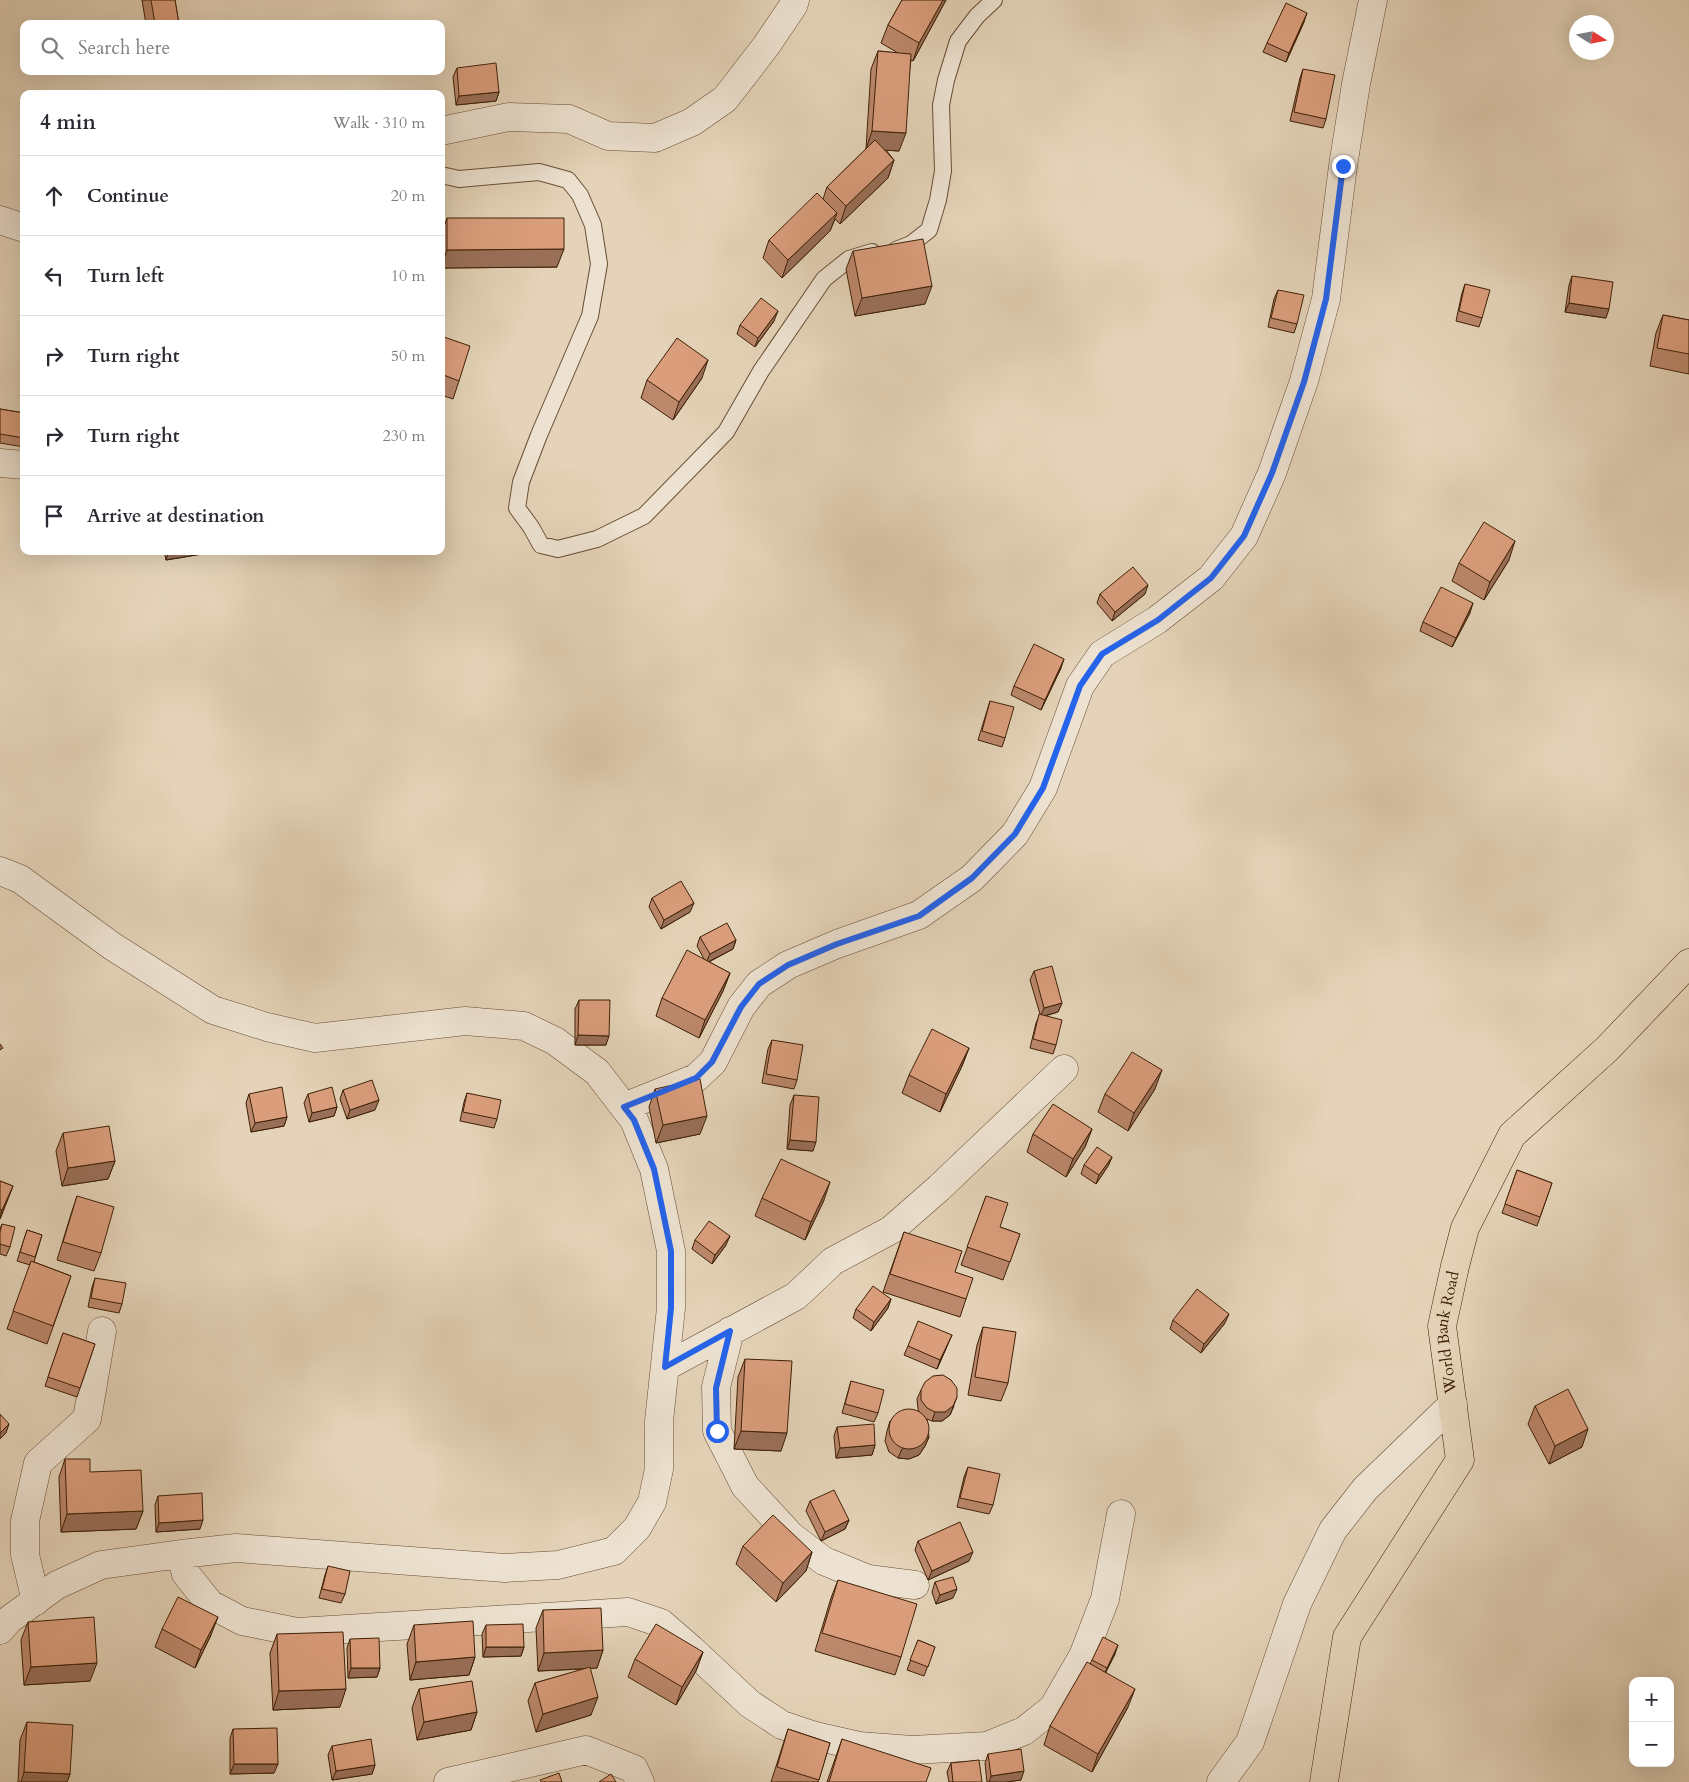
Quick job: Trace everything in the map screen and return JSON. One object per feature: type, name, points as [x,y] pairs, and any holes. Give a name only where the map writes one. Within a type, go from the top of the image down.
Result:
[{"type":"main road","name":"World Bank Road","points":[[1324,1782],[1347,1637],[1460,1460],[1442,1326],[1465,1228],[1512,1135],[1607,1049],[1689,963]]},
{"type":"street","points":[[445,130],[509,117],[569,119],[608,136],[655,138],[692,122],[725,99],[766,46],[793,6],[795,0]]},
{"type":"street","points":[[624,1107],[696,1078],[712,1062],[741,1007],[759,984],[788,965],[837,944],[919,916],[972,878],[1015,834],[1043,788],[1080,686],[1102,654],[1158,620],[1211,578],[1244,536],[1272,473],[1298,400],[1326,299],[1345,157],[1373,0]]},
{"type":"street","points":[[0,220],[20,227]]},
{"type":"street","points":[[0,463],[20,465]]},
{"type":"street","points":[[0,871],[20,879],[112,946],[213,1010],[267,1027],[315,1038],[465,1021],[524,1026],[554,1041],[597,1072],[634,1120],[654,1169],[671,1251],[671,1308],[659,1421],[660,1469],[652,1502],[636,1528],[614,1551],[558,1565],[505,1568],[236,1548],[181,1554],[101,1565],[58,1586],[10,1619],[0,1630]]},
{"type":"street","points":[[665,1367],[796,1296],[833,1261],[891,1230],[939,1188],[1064,1069]]},
{"type":"street","points":[[36,1601],[26,1555],[25,1521],[38,1463],[87,1418],[102,1330]]},
{"type":"street","points":[[730,1331],[716,1388],[717,1431],[745,1486],[791,1536],[824,1561],[868,1578],[915,1585]]},
{"type":"street","points":[[1221,1782],[1250,1742],[1297,1604],[1333,1530],[1365,1489],[1453,1404]]},
{"type":"street","points":[[181,1554],[186,1574],[210,1604],[242,1621],[297,1632],[628,1612],[661,1624],[691,1648],[750,1704],[782,1724],[815,1736],[859,1746],[922,1750],[987,1746],[1024,1731],[1053,1708],[1083,1656],[1104,1599],[1121,1514]]},
{"type":"street","points":[[448,1782],[586,1750],[634,1769],[640,1782]]},
{"type":"lane","points":[[445,176],[459,179],[539,172],[568,180],[580,195],[593,225],[599,264],[590,316],[521,482],[517,508],[542,545],[558,549],[596,538],[644,516],[726,432],[761,371],[824,279],[849,259],[871,252],[893,251],[911,244],[929,230],[938,200],[943,171],[941,104],[946,80],[958,41],[977,16],[994,0]]},
{"type":"building","points":[[151,0],[175,0],[178,20],[154,20]]},
{"type":"building","points":[[902,0],[943,0],[919,43],[888,25]]},
{"type":"building","points":[[1286,3],[1307,13],[1289,53],[1267,43]]},
{"type":"building","points":[[878,51],[911,54],[906,133],[872,131]]},
{"type":"building","points":[[496,63],[499,92],[459,96],[457,68]]},
{"type":"building","points":[[1303,69],[1335,75],[1326,119],[1294,112]]},
{"type":"building","points":[[875,140],[894,160],[846,206],[827,187]]},
{"type":"building","points":[[817,193],[837,213],[788,260],[769,240]]},
{"type":"building","points":[[447,218],[564,218],[564,249],[447,250]]},
{"type":"building","points":[[923,239],[932,286],[862,298],[853,251]]},
{"type":"building","points":[[1572,276],[1613,282],[1609,309],[1569,303]]},
{"type":"building","points":[[1465,284],[1490,290],[1482,318],[1459,311]]},
{"type":"building","points":[[1278,290],[1304,295],[1297,324],[1271,318]]},
{"type":"building","points":[[761,298],[778,311],[758,338],[740,325]]},
{"type":"building","points":[[1663,315],[1689,320],[1689,354],[1657,348]]},
{"type":"building","points":[[445,337],[470,346],[459,381],[445,376]]},
{"type":"building","points":[[677,338],[708,360],[679,402],[647,380]]},
{"type":"building","points":[[0,409],[20,412],[20,437],[0,434]]},
{"type":"building","points":[[1484,522],[1515,541],[1490,582],[1459,563]]},
{"type":"building","points":[[1133,567],[1148,585],[1115,612],[1100,594]]},
{"type":"building","points":[[1441,587],[1473,603],[1456,638],[1423,622]]},
{"type":"building","points":[[1034,644],[1064,659],[1045,700],[1014,686]]},
{"type":"building","points":[[990,701],[1014,707],[1005,738],[982,731]]},
{"type":"building","points":[[681,881],[694,903],[664,920],[652,898]]},
{"type":"building","points":[[727,923],[736,940],[710,954],[700,937]]},
{"type":"building","points":[[687,950],[730,973],[705,1020],[662,998]]},
{"type":"building","points":[[1052,966],[1062,1003],[1044,1008],[1034,971]]},
{"type":"building","points":[[579,1000],[610,1000],[609,1036],[578,1035]]},
{"type":"building","points":[[1039,1014],[1062,1020],[1056,1045],[1033,1039]]},
{"type":"building","points":[[932,1029],[969,1048],[946,1094],[909,1075]]},
{"type":"building","points":[[772,1040],[803,1045],[797,1080],[766,1074]]},
{"type":"building","points":[[1132,1052],[1162,1070],[1134,1113],[1105,1094]]},
{"type":"building","points":[[700,1079],[707,1116],[663,1125],[655,1089]]},
{"type":"building","points":[[372,1080],[379,1100],[350,1110],[343,1090]]},
{"type":"building","points":[[282,1087],[287,1117],[255,1123],[249,1094]]},
{"type":"building","points":[[332,1087],[337,1107],[312,1113],[308,1094]]},
{"type":"building","points":[[467,1093],[501,1100],[497,1119],[463,1112]]},
{"type":"building","points":[[794,1095],[819,1097],[816,1142],[790,1140]]},
{"type":"building","points":[[1053,1104],[1092,1129],[1073,1159],[1033,1134]]},
{"type":"building","points":[[109,1126],[115,1161],[68,1168],[63,1133]]},
{"type":"building","points":[[1097,1147],[1112,1157],[1099,1175],[1084,1165]]},
{"type":"building","points":[[781,1159],[830,1182],[811,1222],[762,1198]]},
{"type":"building","points":[[1517,1170],[1552,1183],[1540,1217],[1505,1204]]},
{"type":"building","points":[[0,1181],[13,1186],[2,1210],[0,1209]]},
{"type":"building","points":[[77,1196],[114,1207],[101,1253],[63,1242]]},
{"type":"building","points":[[986,1196],[1008,1203],[1000,1227],[1020,1234],[1010,1262],[967,1247]]},
{"type":"building","points":[[709,1221],[730,1236],[715,1255],[695,1240]]},
{"type":"building","points":[[2,1224],[15,1227],[10,1247],[0,1244]]},
{"type":"building","points":[[27,1230],[42,1235],[35,1257],[20,1252]]},
{"type":"building","points":[[904,1232],[962,1251],[955,1272],[973,1278],[966,1299],[890,1274]]},
{"type":"building","points":[[31,1261],[71,1276],[53,1326],[13,1311]]},
{"type":"building","points":[[95,1278],[126,1283],[122,1304],[91,1298]]},
{"type":"building","points":[[873,1286],[891,1299],[874,1322],[856,1309]]},
{"type":"building","points":[[1197,1289],[1229,1314],[1204,1344],[1173,1320]]},
{"type":"building","points":[[918,1321],[952,1335],[940,1360],[908,1346]]},
{"type":"building","points":[[983,1327],[1016,1332],[1008,1383],[975,1377]]},
{"type":"building","points":[[63,1333],[95,1344],[80,1388],[48,1377]]},
{"type":"building","points":[[745,1359],[792,1361],[787,1433],[741,1431]]},
{"type":"building","points":[[943,1375],[951,1380],[957,1388],[957,1397],[953,1406],[945,1412],[935,1412],[927,1408],[921,1400],[921,1390],[925,1382],[933,1376]]},
{"type":"building","points":[[851,1381],[884,1390],[878,1413],[845,1404]]},
{"type":"building","points":[[1568,1389],[1588,1429],[1555,1446],[1535,1406]]},
{"type":"building","points":[[913,1409],[920,1412],[926,1418],[929,1429],[928,1437],[920,1446],[913,1449],[905,1449],[898,1446],[890,1437],[889,1425],[892,1418],[901,1410]]},
{"type":"building","points":[[0,1414],[9,1424],[0,1433]]},
{"type":"building","points":[[874,1424],[875,1445],[840,1448],[837,1427]]},
{"type":"building","points":[[65,1459],[90,1459],[90,1472],[141,1470],[143,1511],[67,1514]]},
{"type":"building","points":[[968,1467],[1000,1474],[993,1505],[960,1498]]},
{"type":"building","points":[[834,1490],[849,1520],[825,1532],[810,1501]]},
{"type":"building","points":[[202,1493],[203,1520],[159,1523],[158,1496]]},
{"type":"building","points":[[773,1515],[812,1552],[783,1583],[743,1546]]},
{"type":"building","points":[[960,1522],[973,1552],[932,1571],[918,1541]]},
{"type":"building","points":[[328,1566],[350,1571],[345,1594],[322,1589]]},
{"type":"building","points":[[953,1577],[957,1589],[940,1595],[935,1582]]},
{"type":"building","points":[[838,1580],[917,1604],[901,1657],[822,1633]]},
{"type":"building","points":[[178,1597],[218,1617],[201,1650],[162,1629]]},
{"type":"building","points":[[601,1608],[603,1650],[544,1653],[543,1610]]},
{"type":"building","points":[[94,1617],[97,1663],[31,1667],[28,1622]]},
{"type":"building","points":[[473,1621],[475,1657],[416,1662],[414,1625]]},
{"type":"building","points":[[523,1624],[524,1647],[486,1647],[486,1625]]},
{"type":"building","points":[[656,1624],[703,1652],[682,1687],[635,1659]]},
{"type":"building","points":[[343,1632],[346,1689],[279,1691],[277,1634]]},
{"type":"building","points":[[1103,1637],[1118,1645],[1107,1668],[1092,1660]]},
{"type":"building","points":[[379,1638],[380,1668],[351,1668],[350,1639]]},
{"type":"building","points":[[918,1640],[935,1647],[928,1667],[910,1660]]},
{"type":"building","points":[[1087,1662],[1135,1689],[1098,1754],[1050,1726]]},
{"type":"building","points":[[590,1667],[598,1697],[543,1714],[535,1683]]},
{"type":"building","points":[[472,1681],[477,1712],[424,1722],[419,1689]]},
{"type":"building","points":[[27,1722],[73,1725],[70,1774],[24,1772]]},
{"type":"building","points":[[277,1728],[278,1764],[234,1764],[233,1729]]},
{"type":"building","points":[[788,1729],[830,1743],[819,1780],[777,1767]]},
{"type":"building","points":[[371,1739],[375,1765],[336,1771],[332,1746]]},
{"type":"building","points":[[842,1739],[931,1768],[926,1782],[829,1782]]},
{"type":"building","points":[[1021,1749],[1024,1771],[991,1776],[988,1754]]},
{"type":"building","points":[[979,1760],[982,1782],[953,1782],[951,1763]]},
{"type":"building","points":[[559,1773],[562,1782],[541,1782],[540,1780]]},
{"type":"building","points":[[611,1774],[616,1782],[599,1782]]},
{"type":"route","points":[[717,1431],[716,1388],[730,1331],[665,1367],[671,1308],[671,1251],[654,1169],[634,1120],[624,1107],[696,1078],[712,1062],[741,1007],[759,984],[788,965],[837,944],[919,916],[972,878],[1015,834],[1043,788],[1080,686],[1102,654],[1158,620],[1211,578],[1244,536],[1272,473],[1304,382],[1326,299],[1343,166]]}]
